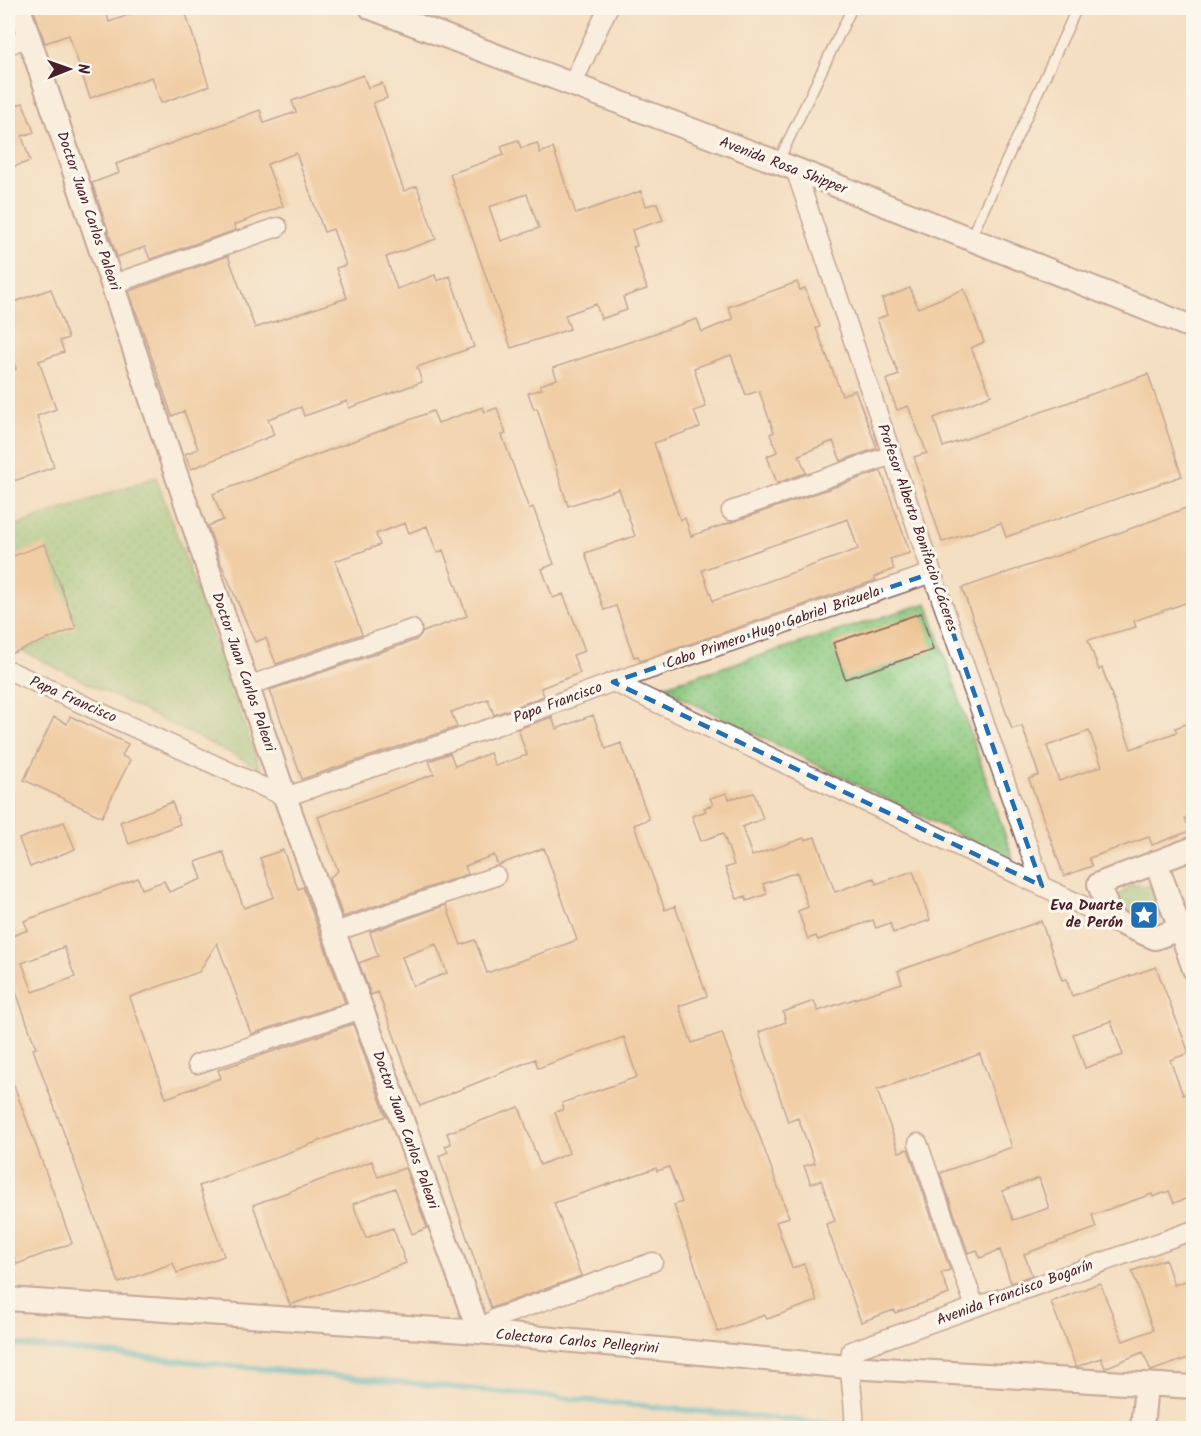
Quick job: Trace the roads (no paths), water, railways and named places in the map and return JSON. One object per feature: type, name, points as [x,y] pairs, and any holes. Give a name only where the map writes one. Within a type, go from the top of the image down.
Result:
[{"type":"street","name":"Doctor Juan Carlos Paleari","points":[[19,8],[285,797],[478,1332]]},
{"type":"street","name":"Avenida Rosa Shipper","points":[[371,8],[786,167],[1194,328]]},
{"type":"street","points":[[572,85],[608,8]]},
{"type":"street","points":[[8,45],[30,37]]},
{"type":"street","name":"Profesor Alberto Bonifacio Cáceres","points":[[786,167],[892,455],[1042,886]]},
{"type":"street","points":[[113,284],[278,227]]},
{"type":"street","points":[[731,511],[892,455]]},
{"type":"street","name":"Cabo Primero Hugo Gabriel Brizuela","points":[[613,682],[932,573]]},
{"type":"street","points":[[248,686],[412,629]]},
{"type":"street","name":"Papa Francisco","points":[[8,670],[285,797],[493,727],[613,682],[1111,919]]},
{"type":"street","points":[[1066,896],[1194,848]]},
{"type":"street","points":[[1156,862],[1194,969]]},
{"type":"street","points":[[335,932],[496,876]]},
{"type":"street","points":[[1099,884],[1111,919],[1155,938],[1180,929]]},
{"type":"street","points":[[197,1064],[362,1009]]},
{"type":"street","points":[[918,1143],[975,1307]]},
{"type":"street","name":"Avenida Francisco Bogarín","points":[[849,1367],[851,1352],[1194,1230]]},
{"type":"street","points":[[478,1332],[496,1318],[653,1262]]},
{"type":"street","name":"Colectora Carlos Pellegrini","points":[[8,1299],[478,1332],[849,1367],[1194,1387]]},
{"type":"street","points":[[849,1367],[855,1407],[854,1428]]},
{"type":"street","points":[[1142,1428],[1146,1385]]},
{"type":"lane","points":[[786,167],[852,8]]},
{"type":"lane","points":[[970,239],[1077,8]]},
{"type":"waterway","points":[[8,1344],[841,1425]]},
{"type":"waterway","points":[[884,1428],[895,1428]]},
{"type":"place","name":"Eva Duarte de Perón","points":[[1144,915]]}]
